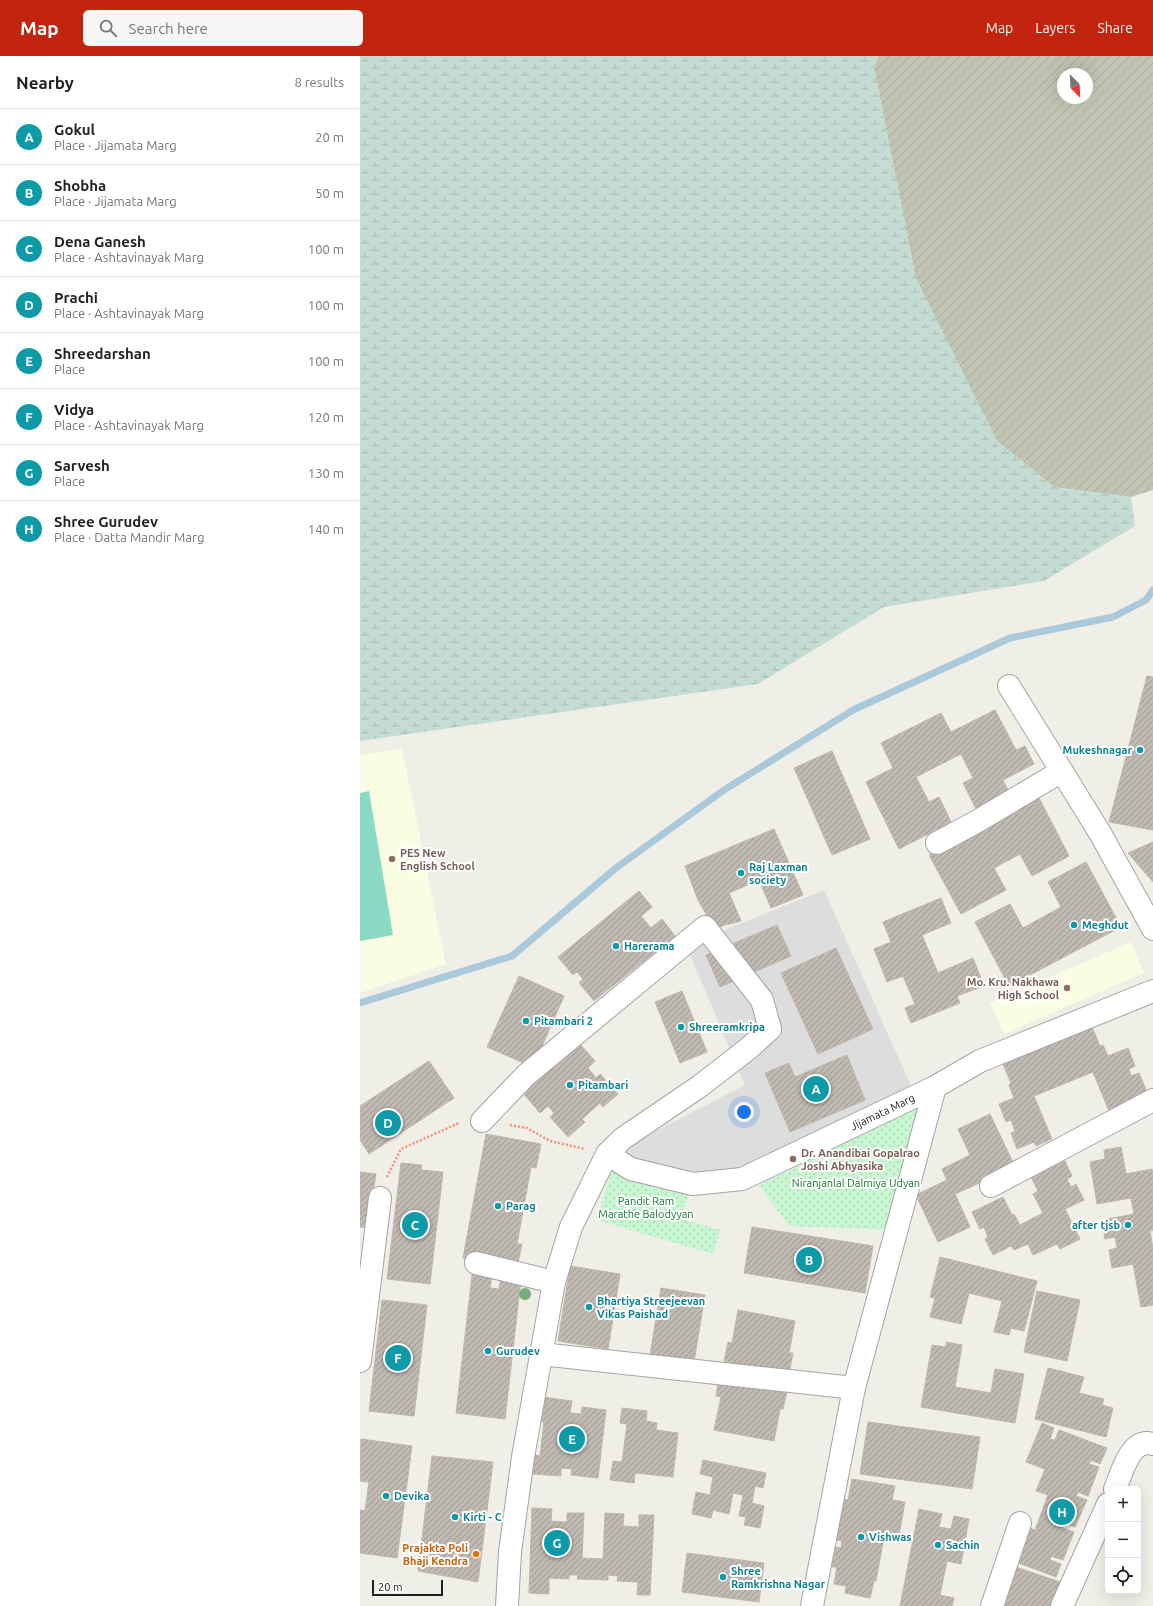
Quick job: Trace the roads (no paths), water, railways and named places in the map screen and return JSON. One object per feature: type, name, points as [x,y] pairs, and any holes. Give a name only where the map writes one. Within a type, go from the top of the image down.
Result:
[{"type":"street","points":[[1009,686],[1100,833],[1153,929]]},
{"type":"street","points":[[937,843],[976,822],[1062,771]]},
{"type":"street","points":[[482,1121],[526,1075],[705,927],[762,1000],[770,1029],[749,1048],[700,1086],[622,1139],[607,1154],[571,1227],[554,1282],[523,1457],[510,1552],[507,1606]]},
{"type":"street","name":"Jijamata Marg","points":[[607,1154],[631,1169],[693,1184],[742,1179],[934,1087],[980,1061],[1153,991]]},
{"type":"street","points":[[812,1606],[854,1388],[934,1087]]},
{"type":"street","points":[[991,1186],[1153,1100]]},
{"type":"street","points":[[360,1361],[380,1198]]},
{"type":"street","points":[[476,1264],[554,1282]]},
{"type":"street","points":[[541,1354],[854,1388]]},
{"type":"street","points":[[1116,1486],[1132,1451],[1140,1444],[1148,1442],[1153,1444]]},
{"type":"street","points":[[1062,1606],[1105,1511]]},
{"type":"street","points":[[992,1606],[1020,1523]]},
{"type":"waterway","points":[[360,1003],[512,956],[616,868],[724,790],[853,710],[1010,638],[1113,617],[1146,600],[1153,590]]},
{"type":"place","name":"Mukeshnagar","points":[[1140,750]]},
{"type":"place","name":"PES New English School","points":[[392,859]]},
{"type":"place","name":"Raj Laxman society","points":[[741,873]]},
{"type":"place","name":"Meghdut","points":[[1074,925]]},
{"type":"place","name":"Harerama","points":[[616,946]]},
{"type":"place","name":"Mo. Kru. Nakhawa High School","points":[[1067,988]]},
{"type":"place","name":"Pitambari 2","points":[[526,1021]]},
{"type":"place","name":"Shreeramkripa","points":[[681,1027]]},
{"type":"place","name":"Pitambari","points":[[570,1085]]},
{"type":"place","name":"Gokul","points":[[816,1089]]},
{"type":"place","name":"Prachi","points":[[388,1123]]},
{"type":"place","name":"Dr. Anandibai Gopalrao Joshi Abhyasika","points":[[793,1159]]},
{"type":"place","name":"Parag","points":[[498,1206]]},
{"type":"place","name":"Dena Ganesh","points":[[415,1225]]},
{"type":"place","name":"after tjsb","points":[[1128,1225]]},
{"type":"place","name":"Shobha","points":[[809,1260]]},
{"type":"place","name":"Bhartiya Streejeevan Vikas Paishad","points":[[589,1307]]},
{"type":"place","name":"Gurudev","points":[[488,1351]]},
{"type":"place","name":"Vidya","points":[[398,1358]]},
{"type":"place","name":"Shreedarshan","points":[[572,1439]]},
{"type":"place","name":"Devika","points":[[386,1496]]},
{"type":"place","name":"Shree Gurudev","points":[[1062,1512]]},
{"type":"place","name":"Kirti - C","points":[[455,1517]]},
{"type":"place","name":"Vishwas","points":[[861,1537]]},
{"type":"place","name":"Sarvesh","points":[[557,1543]]},
{"type":"place","name":"Sachin","points":[[938,1545]]},
{"type":"place","name":"Prajakta Poli Bhaji Kendra","points":[[476,1554]]},
{"type":"place","name":"Shree Ramkrishna Nagar","points":[[723,1577]]},
{"type":"park label","name":"Niranjanlal Dalmiya Udyan","points":[[856,1183]]},
{"type":"park label","name":"Pandit Ram Marathe Balodyyan","points":[[646,1207]]}]
